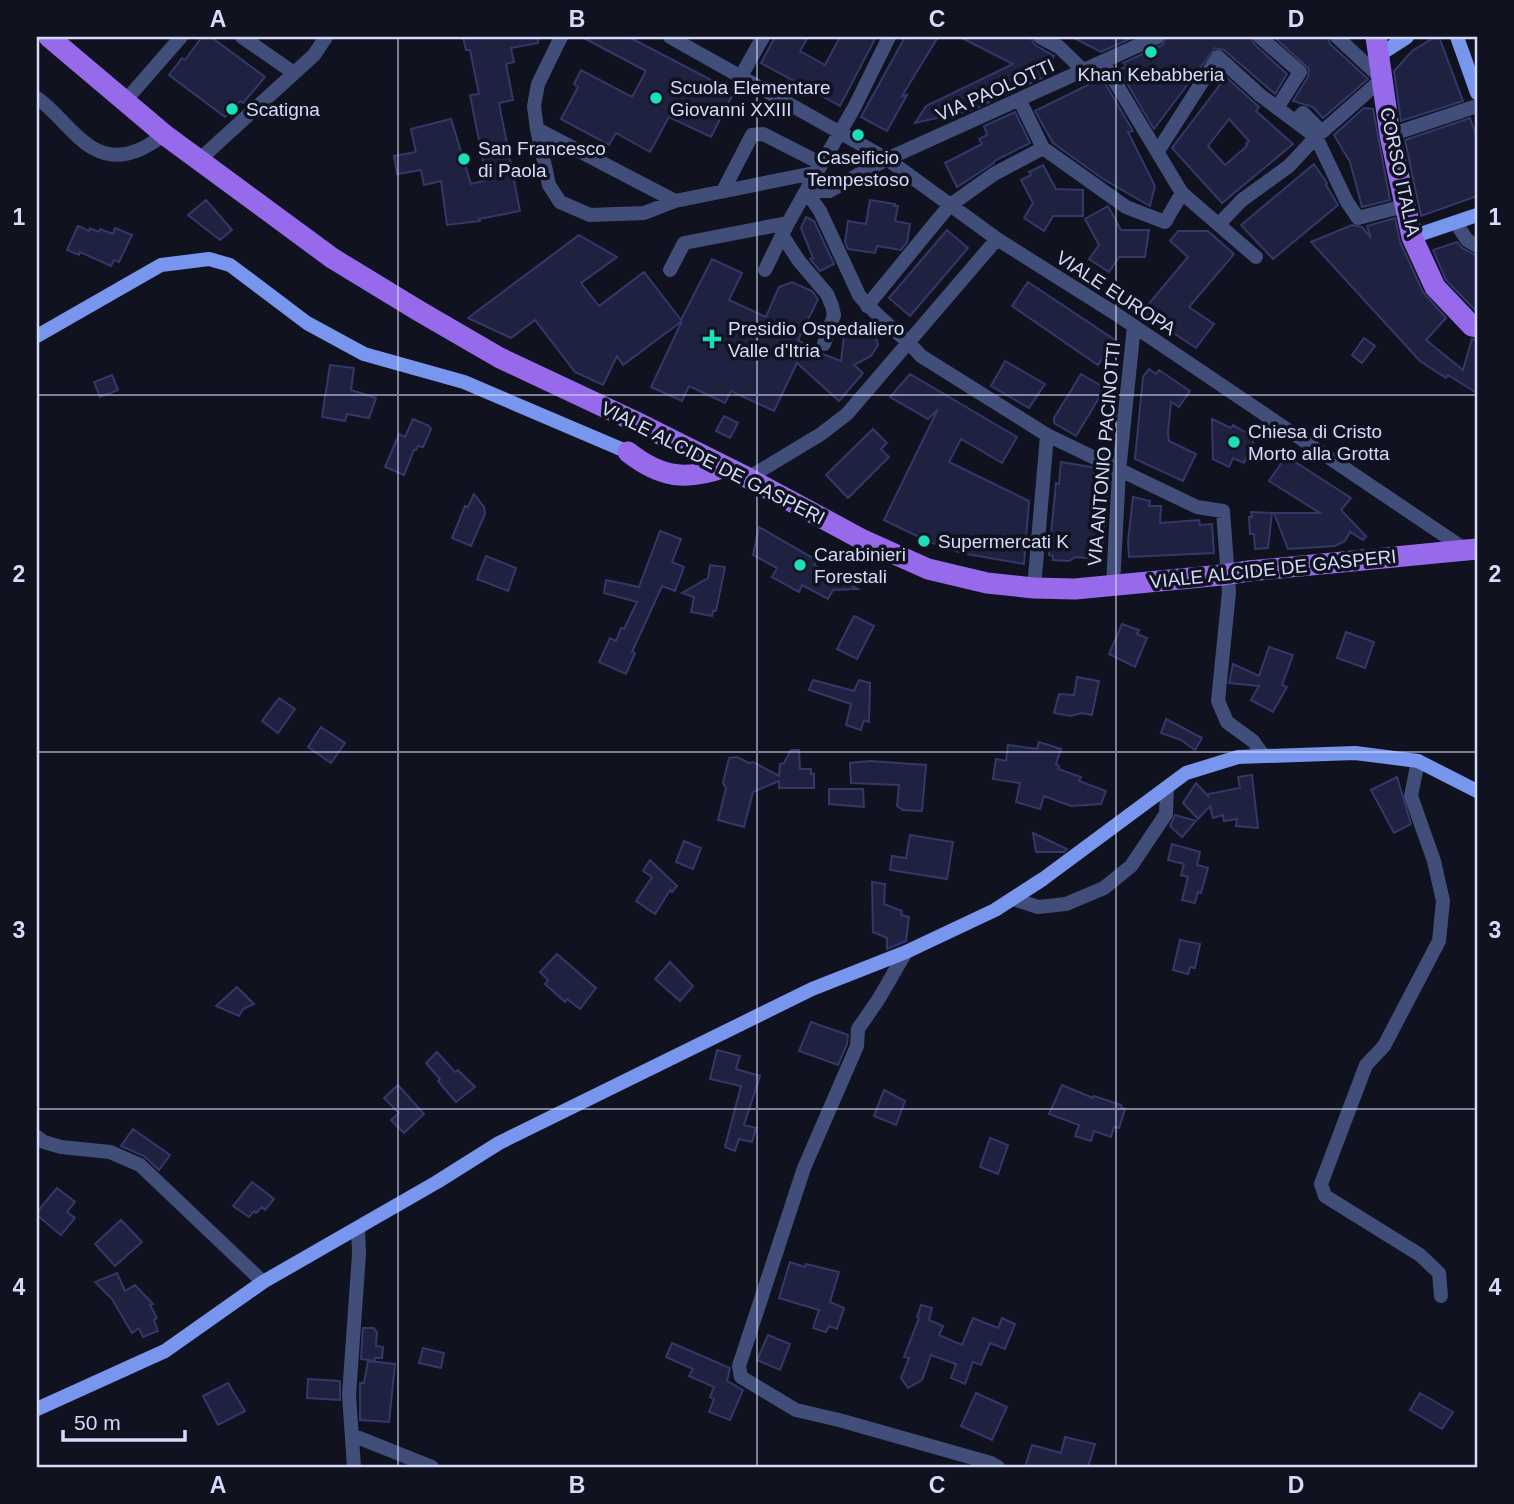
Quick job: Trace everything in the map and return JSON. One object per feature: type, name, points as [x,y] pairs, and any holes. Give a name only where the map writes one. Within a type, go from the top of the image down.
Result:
[{"type":"main road","name":"VIALE ALCIDE DE GASPERI","points":[[49,37],[164,135],[332,258],[419,311],[500,358],[635,421],[861,539],[928,569],[987,583],[1075,589],[1472,550]]},
{"type":"main road","points":[[1378,46],[1407,37]]},
{"type":"main road","points":[[1457,37],[1477,93]]},
{"type":"main road","name":"CORSO ITALIA","points":[[1378,46],[1390,135],[1412,237],[1435,288],[1472,326],[1477,327]]},
{"type":"main road","points":[[1412,237],[1477,215]]},
{"type":"main road","points":[[37,336],[161,265],[209,259],[230,265],[307,323],[364,354],[464,382],[628,452],[646,466],[680,475],[702,475],[725,467]]},
{"type":"main road","points":[[628,452],[643,452],[669,440]]},
{"type":"main road","points":[[37,1409],[165,1351],[263,1282],[512,1137],[812,989],[906,952],[995,910],[1043,879],[1186,773],[1238,757],[1355,753],[1418,761],[1477,791]]},
{"type":"street","points":[[126,100],[181,37]]},
{"type":"street","points":[[242,37],[294,74]]},
{"type":"street","points":[[199,160],[314,55],[326,37]]},
{"type":"street","points":[[561,37],[538,83],[534,106],[549,184],[560,202],[590,215],[644,213],[675,201],[817,168]]},
{"type":"street","name":"VIALE EUROPA","points":[[670,37],[693,42],[741,76],[887,159],[997,239],[1134,326],[1472,550]]},
{"type":"street","points":[[741,76],[763,37]]},
{"type":"street","points":[[765,270],[889,37]]},
{"type":"street","points":[[1040,37],[1059,47],[1084,71]]},
{"type":"street","name":"VIA PAOLOTTI","points":[[806,191],[829,191],[887,159],[1157,37]]},
{"type":"street","points":[[1260,37],[1300,72],[1277,108]]},
{"type":"street","points":[[1295,121],[1303,113],[1322,132],[1382,79],[1337,37]]},
{"type":"street","points":[[1158,151],[1218,57],[1316,138],[1347,202],[1358,218],[1404,206]]},
{"type":"street","points":[[1103,62],[1182,193],[1256,257]]},
{"type":"street","points":[[37,98],[81,142],[108,154],[136,151],[164,135]]},
{"type":"street","points":[[1020,101],[1043,148],[1126,206],[1165,222],[1182,193]]},
{"type":"street","points":[[1390,135],[1477,106]]},
{"type":"street","points":[[537,129],[675,201]]},
{"type":"street","points":[[723,191],[752,135],[762,134],[817,168]]},
{"type":"street","points":[[1219,224],[1242,200],[1289,166],[1316,138]]},
{"type":"street","points":[[867,306],[949,206],[994,174],[1043,148]]},
{"type":"street","points":[[806,191],[820,211],[859,295],[867,306],[908,341],[921,356],[1047,436],[1197,507],[1223,511],[1229,592],[1218,701],[1227,722],[1252,740],[1263,755]]},
{"type":"street","points":[[1456,223],[1467,240],[1477,246]]},
{"type":"street","points":[[670,270],[684,243],[785,229]]},
{"type":"street","points":[[785,229],[799,261],[827,294],[832,306],[834,315],[824,344]]},
{"type":"street","points":[[748,478],[821,434],[847,414],[997,239]]},
{"type":"street","name":"VIA ANTONIO PACINOTTI","points":[[1113,584],[1119,471],[1134,326]]},
{"type":"street","points":[[1034,588],[1047,436]]},
{"type":"street","points":[[1418,761],[1411,796],[1434,861],[1443,901],[1439,941],[1384,1046],[1366,1065],[1321,1184],[1325,1196],[1420,1255],[1438,1273],[1441,1296]]},
{"type":"street","points":[[1013,899],[1038,907],[1066,904],[1104,888],[1131,866],[1166,814],[1167,789]]},
{"type":"street","points":[[906,952],[858,1029],[857,1046],[804,1168],[739,1366],[741,1377],[796,1410],[915,1441],[998,1467]]},
{"type":"street","points":[[37,1137],[61,1147],[110,1152],[140,1165],[263,1282]]},
{"type":"street","points":[[354,1467],[349,1395],[359,1254],[358,1228]]},
{"type":"street","points":[[352,1435],[432,1467]]},
{"type":"building","points":[[202,37],[211,37],[265,77],[243,103],[240,101],[225,117],[169,75],[182,58],[185,60]]},
{"type":"building","points":[[463,37],[538,37],[538,43],[511,48],[514,62],[506,64],[513,100],[499,103],[520,211],[479,219],[480,221],[447,225],[441,181],[424,185],[421,170],[397,174],[394,156],[416,152],[411,129],[451,119],[471,184],[487,180],[470,95],[479,94],[470,50],[466,50]]},
{"type":"building","name":"Scuola Elementare Giovanni XXIII","points":[[582,37],[629,37],[734,92],[711,137],[669,117],[650,152],[616,133],[609,145],[561,119],[578,87],[574,84],[581,70],[632,97],[646,71]]},
{"type":"building","points":[[775,37],[808,37],[800,51],[825,65],[840,37],[876,37],[840,106],[761,63]]},
{"type":"building","points":[[905,37],[938,37],[902,96],[907,95],[887,131],[861,117]]},
{"type":"building","points":[[960,37],[1030,37],[1035,45],[1054,56],[1042,78],[972,110],[915,123],[926,106],[1013,64]]},
{"type":"building","points":[[1072,37],[1134,37],[1101,52]]},
{"type":"building","points":[[1166,37],[1251,37],[1254,44],[1287,74],[1275,94],[1224,50],[1215,48],[1154,129],[1119,70],[1127,66],[1123,63],[1162,45]]},
{"type":"building","points":[[1274,37],[1328,37],[1330,44],[1368,79],[1323,118],[1313,107],[1293,101],[1308,77],[1309,69]]},
{"type":"building","points":[[1439,37],[1463,101],[1401,121],[1394,71],[1412,51]]},
{"type":"building","points":[[1226,77],[1259,107],[1256,111],[1293,144],[1222,203],[1172,148]],"holes":[[[1229,119],[1249,141],[1247,146],[1225,165],[1208,146]]]},
{"type":"building","points":[[1102,78],[1133,131],[1128,132],[1155,186],[1150,206],[1103,179],[1053,143],[1035,111]]},
{"type":"building","points":[[1364,108],[1373,109],[1390,200],[1362,207],[1350,162],[1334,135]]},
{"type":"building","points":[[1015,112],[1030,143],[994,161],[957,187],[945,163],[982,144],[979,139],[987,135],[984,126]]},
{"type":"building","points":[[1470,118],[1477,138],[1477,196],[1421,216],[1405,140]]},
{"type":"building","points":[[1314,164],[1338,205],[1273,259],[1241,225]]},
{"type":"building","points":[[1043,165],[1056,189],[1083,190],[1083,216],[1053,216],[1044,231],[1024,218],[1033,203],[1021,180],[1031,175],[1029,172]]},
{"type":"building","points":[[206,200],[232,230],[220,240],[188,215]]},
{"type":"building","points":[[870,200],[895,204],[894,206],[898,206],[895,221],[910,224],[907,242],[901,250],[877,246],[875,253],[848,249],[845,242],[848,221],[866,224]]},
{"type":"building","points":[[1108,206],[1121,230],[1149,230],[1145,257],[1119,257],[1109,272],[1089,259],[1099,245],[1085,219]]},
{"type":"building","points":[[806,217],[814,221],[834,264],[820,271],[810,259],[813,258],[801,228]]},
{"type":"building","points":[[1395,218],[1400,242],[1423,292],[1446,318],[1426,340],[1463,370],[1472,339],[1477,340],[1477,393],[1420,361],[1311,242],[1352,225],[1362,227],[1371,238],[1367,226]]},
{"type":"building","points":[[78,226],[89,231],[90,228],[99,232],[100,229],[113,234],[115,228],[132,235],[119,262],[114,260],[111,266],[80,252],[79,255],[67,250]]},
{"type":"building","points":[[947,230],[968,248],[910,316],[889,298]]},
{"type":"building","points":[[1178,231],[1208,231],[1234,254],[1189,307],[1214,324],[1196,348],[1142,312],[1188,257],[1170,241]]},
{"type":"building","name":"Presidio Ospedaliero Valle d'Itria","points":[[579,235],[617,257],[581,283],[599,306],[644,272],[681,320],[712,259],[742,273],[729,300],[766,317],[779,287],[792,282],[812,291],[818,299],[798,340],[820,353],[841,361],[844,335],[856,324],[869,325],[874,330],[878,345],[871,356],[854,365],[863,373],[839,401],[797,363],[774,411],[731,391],[725,403],[689,386],[682,401],[651,387],[682,321],[623,365],[617,356],[603,385],[575,372],[535,320],[511,338],[468,318]]},
{"type":"building","points":[[1457,242],[1477,256],[1477,312],[1446,280],[1433,250]]},
{"type":"building","points":[[1028,282],[1115,340],[1098,365],[1012,306]]},
{"type":"building","points":[[1364,338],[1375,346],[1362,363],[1352,355]]},
{"type":"building","points":[[1005,361],[1045,384],[1029,408],[991,386]]},
{"type":"building","points":[[330,365],[354,368],[351,390],[376,398],[369,418],[347,414],[345,421],[322,417]]},
{"type":"building","points":[[1149,369],[1156,374],[1159,370],[1190,391],[1179,407],[1171,402],[1168,432],[1169,441],[1196,454],[1183,481],[1135,459],[1143,377]]},
{"type":"building","points":[[910,374],[1017,437],[1002,463],[961,439],[949,462],[1029,501],[1024,564],[961,553],[927,541],[884,520],[938,409],[928,419],[890,397]]},
{"type":"building","points":[[1081,374],[1105,388],[1076,436],[1054,423],[1054,418]]},
{"type":"building","points":[[112,375],[118,390],[100,397],[94,382]]},
{"type":"building","points":[[724,416],[738,423],[730,438],[716,431]]},
{"type":"building","points":[[413,419],[431,429],[423,447],[418,446],[414,450],[404,475],[385,467],[399,434],[405,437]]},
{"type":"building","name":"Chiesa di Cristo Morto alla Grotta","points":[[1212,419],[1231,428],[1233,425],[1255,438],[1244,463],[1233,458],[1229,467],[1213,459]]},
{"type":"building","points":[[873,429],[887,443],[881,449],[889,457],[848,498],[826,475]]},
{"type":"building","points":[[1286,456],[1351,498],[1341,510],[1366,536],[1363,540],[1350,532],[1345,541],[1335,546],[1288,549],[1274,513],[1320,513],[1269,481]]},
{"type":"building","points":[[1061,462],[1091,467],[1100,471],[1099,481],[1108,482],[1102,548],[1098,548],[1097,559],[1075,557],[1069,561],[1053,560],[1053,556],[1049,555],[1056,483],[1059,484]]},
{"type":"building","points":[[474,494],[484,507],[485,514],[471,546],[452,538],[465,506],[468,507]]},
{"type":"building","points":[[1133,497],[1150,501],[1149,506],[1161,506],[1160,523],[1199,520],[1200,525],[1212,524],[1214,553],[1129,557]]},
{"type":"building","points":[[1251,512],[1272,513],[1268,548],[1255,549],[1254,534],[1250,534]]},
{"type":"building","points":[[759,527],[816,560],[814,565],[858,589],[833,590],[828,599],[802,585],[799,592],[772,577],[777,568],[753,555]]},
{"type":"building","points":[[660,531],[681,539],[672,562],[684,567],[675,591],[662,586],[632,652],[635,653],[626,674],[599,662],[610,638],[616,641],[637,602],[604,593],[606,580],[639,587]]},
{"type":"building","points":[[486,556],[516,568],[508,591],[477,579]]},
{"type":"building","points":[[710,565],[725,567],[716,611],[713,611],[712,616],[691,612],[694,597],[682,593],[708,578]]},
{"type":"building","points":[[854,616],[874,626],[857,659],[837,649]]},
{"type":"building","points":[[1122,624],[1139,630],[1137,634],[1147,638],[1135,667],[1109,654]]},
{"type":"building","points":[[1346,632],[1374,642],[1365,668],[1337,658]]},
{"type":"building","points":[[1269,647],[1293,655],[1282,685],[1287,687],[1273,712],[1251,700],[1259,686],[1229,683],[1233,664],[1259,676]]},
{"type":"building","points":[[1077,677],[1099,681],[1092,715],[1082,713],[1071,716],[1054,713],[1059,694],[1074,695]]},
{"type":"building","points":[[813,680],[854,691],[859,680],[870,683],[869,722],[864,720],[861,730],[846,725],[851,704],[809,690]]},
{"type":"building","points":[[279,698],[295,709],[278,733],[262,721]]},
{"type":"building","points":[[1166,719],[1202,738],[1195,750],[1181,740],[1161,733]]},
{"type":"building","points":[[321,727],[345,743],[331,763],[308,747]]},
{"type":"building","points":[[1039,742],[1061,749],[1056,764],[1058,769],[1081,777],[1079,781],[1106,791],[1101,804],[1071,806],[1044,796],[1040,809],[1016,802],[1020,783],[993,779],[996,759],[1006,761],[1008,745],[1037,749]]},
{"type":"building","points":[[791,750],[799,750],[800,769],[811,769],[811,774],[814,774],[814,788],[779,788],[779,781],[753,792],[744,827],[718,820],[726,788],[723,783],[729,758],[737,757],[749,763],[753,762],[779,776],[780,764],[784,763]]},
{"type":"building","points":[[870,761],[926,765],[922,811],[903,810],[897,806],[899,785],[851,783],[850,763]]},
{"type":"building","points":[[1252,775],[1258,828],[1236,826],[1237,819],[1224,821],[1223,815],[1213,818],[1210,806],[1198,819],[1183,803],[1196,783],[1208,796],[1240,788],[1238,777]]},
{"type":"building","points":[[1397,777],[1411,824],[1394,833],[1371,790]]},
{"type":"building","points":[[829,789],[863,789],[864,807],[829,804]]},
{"type":"building","points":[[1175,815],[1196,821],[1182,837],[1170,826]]},
{"type":"building","points":[[1033,833],[1067,849],[1064,852],[1036,852]]},
{"type":"building","points":[[910,835],[953,842],[947,879],[890,870],[892,856],[906,858]]},
{"type":"building","points":[[684,841],[701,848],[693,869],[676,862]]},
{"type":"building","points":[[1172,844],[1200,852],[1197,865],[1208,868],[1201,893],[1198,892],[1195,903],[1182,900],[1188,877],[1181,875],[1184,864],[1168,860]]},
{"type":"building","points":[[650,860],[677,886],[672,892],[670,890],[655,914],[636,901],[652,877],[643,871]]},
{"type":"building","points":[[872,882],[885,884],[884,904],[909,917],[906,941],[887,949],[887,938],[873,932]]},
{"type":"building","points":[[1180,940],[1200,944],[1195,968],[1190,967],[1188,974],[1173,970]]},
{"type":"building","points":[[557,954],[596,988],[580,1009],[567,999],[565,1002],[545,984],[548,980],[540,972]]},
{"type":"building","points":[[670,962],[693,986],[680,1001],[655,979]]},
{"type":"building","points":[[237,987],[254,1004],[243,1009],[239,1016],[216,1006]]},
{"type":"building","points":[[811,1022],[848,1035],[838,1065],[799,1051]]},
{"type":"building","points":[[717,1050],[740,1056],[736,1069],[760,1076],[744,1125],[756,1128],[752,1142],[739,1139],[735,1151],[725,1147],[741,1086],[710,1079]]},
{"type":"building","points":[[437,1052],[455,1072],[458,1070],[475,1087],[456,1102],[426,1063]]},
{"type":"building","points":[[398,1085],[424,1114],[404,1133],[391,1120],[399,1113],[384,1098]]},
{"type":"building","points":[[1062,1085],[1093,1098],[1094,1096],[1121,1105],[1125,1109],[1119,1128],[1114,1127],[1111,1137],[1094,1131],[1091,1141],[1075,1136],[1079,1125],[1049,1114]]},
{"type":"building","points":[[884,1090],[905,1101],[896,1125],[874,1116]]},
{"type":"building","points":[[133,1129],[170,1155],[159,1170],[144,1156],[121,1146]]},
{"type":"building","points":[[990,1138],[1008,1145],[998,1174],[980,1167]]},
{"type":"building","points":[[252,1182],[274,1199],[265,1210],[262,1207],[249,1217],[233,1206]]},
{"type":"building","points":[[57,1188],[75,1202],[67,1212],[75,1218],[61,1235],[37,1215]]},
{"type":"building","points":[[121,1220],[142,1242],[115,1266],[95,1244]]},
{"type":"building","points":[[790,1262],[839,1272],[830,1302],[844,1308],[837,1329],[829,1326],[826,1332],[813,1328],[819,1310],[779,1298]]},
{"type":"building","points":[[117,1273],[125,1291],[135,1285],[153,1304],[150,1305],[157,1318],[154,1320],[158,1331],[143,1337],[139,1328],[132,1333],[112,1299],[95,1282]]},
{"type":"building","points":[[921,1305],[932,1308],[929,1320],[943,1326],[939,1335],[962,1345],[973,1318],[998,1328],[1002,1318],[1015,1324],[1005,1349],[990,1343],[981,1365],[973,1362],[965,1384],[951,1378],[956,1364],[931,1355],[922,1380],[908,1388],[901,1378],[909,1358],[904,1357],[919,1318],[917,1317]]},
{"type":"building","points":[[363,1328],[374,1328],[377,1333],[376,1346],[383,1347],[382,1358],[375,1358],[375,1361],[361,1359]]},
{"type":"building","points":[[768,1335],[790,1344],[780,1370],[757,1360]]},
{"type":"building","points":[[672,1343],[730,1368],[727,1381],[743,1390],[730,1420],[709,1412],[714,1399],[710,1397],[714,1387],[689,1376],[693,1369],[666,1357]]},
{"type":"building","points":[[423,1348],[444,1353],[441,1368],[419,1363]]},
{"type":"building","points":[[368,1361],[395,1364],[389,1422],[360,1420],[360,1383],[364,1383]]},
{"type":"building","points":[[308,1379],[340,1381],[340,1400],[307,1398]]},
{"type":"building","points":[[228,1383],[245,1411],[218,1425],[203,1396]]},
{"type":"building","points":[[976,1393],[1007,1407],[992,1440],[961,1426]]},
{"type":"building","points":[[1420,1393],[1453,1412],[1442,1429],[1410,1410]]},
{"type":"building","points":[[1065,1437],[1095,1444],[1088,1467],[1025,1467],[1032,1445],[1061,1453]]},
{"type":"place","name":"Khan Kebabberia","points":[[1151,52]]},
{"type":"place","name":"Scuola Elementare Giovanni XXIII","points":[[656,98]]},
{"type":"place","name":"Scatigna","points":[[232,109]]},
{"type":"place","name":"Caseificio Tempestoso","points":[[858,135]]},
{"type":"place","name":"San Francesco di Paola","points":[[464,159]]},
{"type":"place","name":"Presidio Ospedaliero Valle d'Itria","points":[[712,339]]},
{"type":"place","name":"Chiesa di Cristo Morto alla Grotta","points":[[1234,442]]},
{"type":"place","name":"Supermercati K","points":[[924,541]]},
{"type":"place","name":"Carabinieri Forestali","points":[[800,565]]}]
